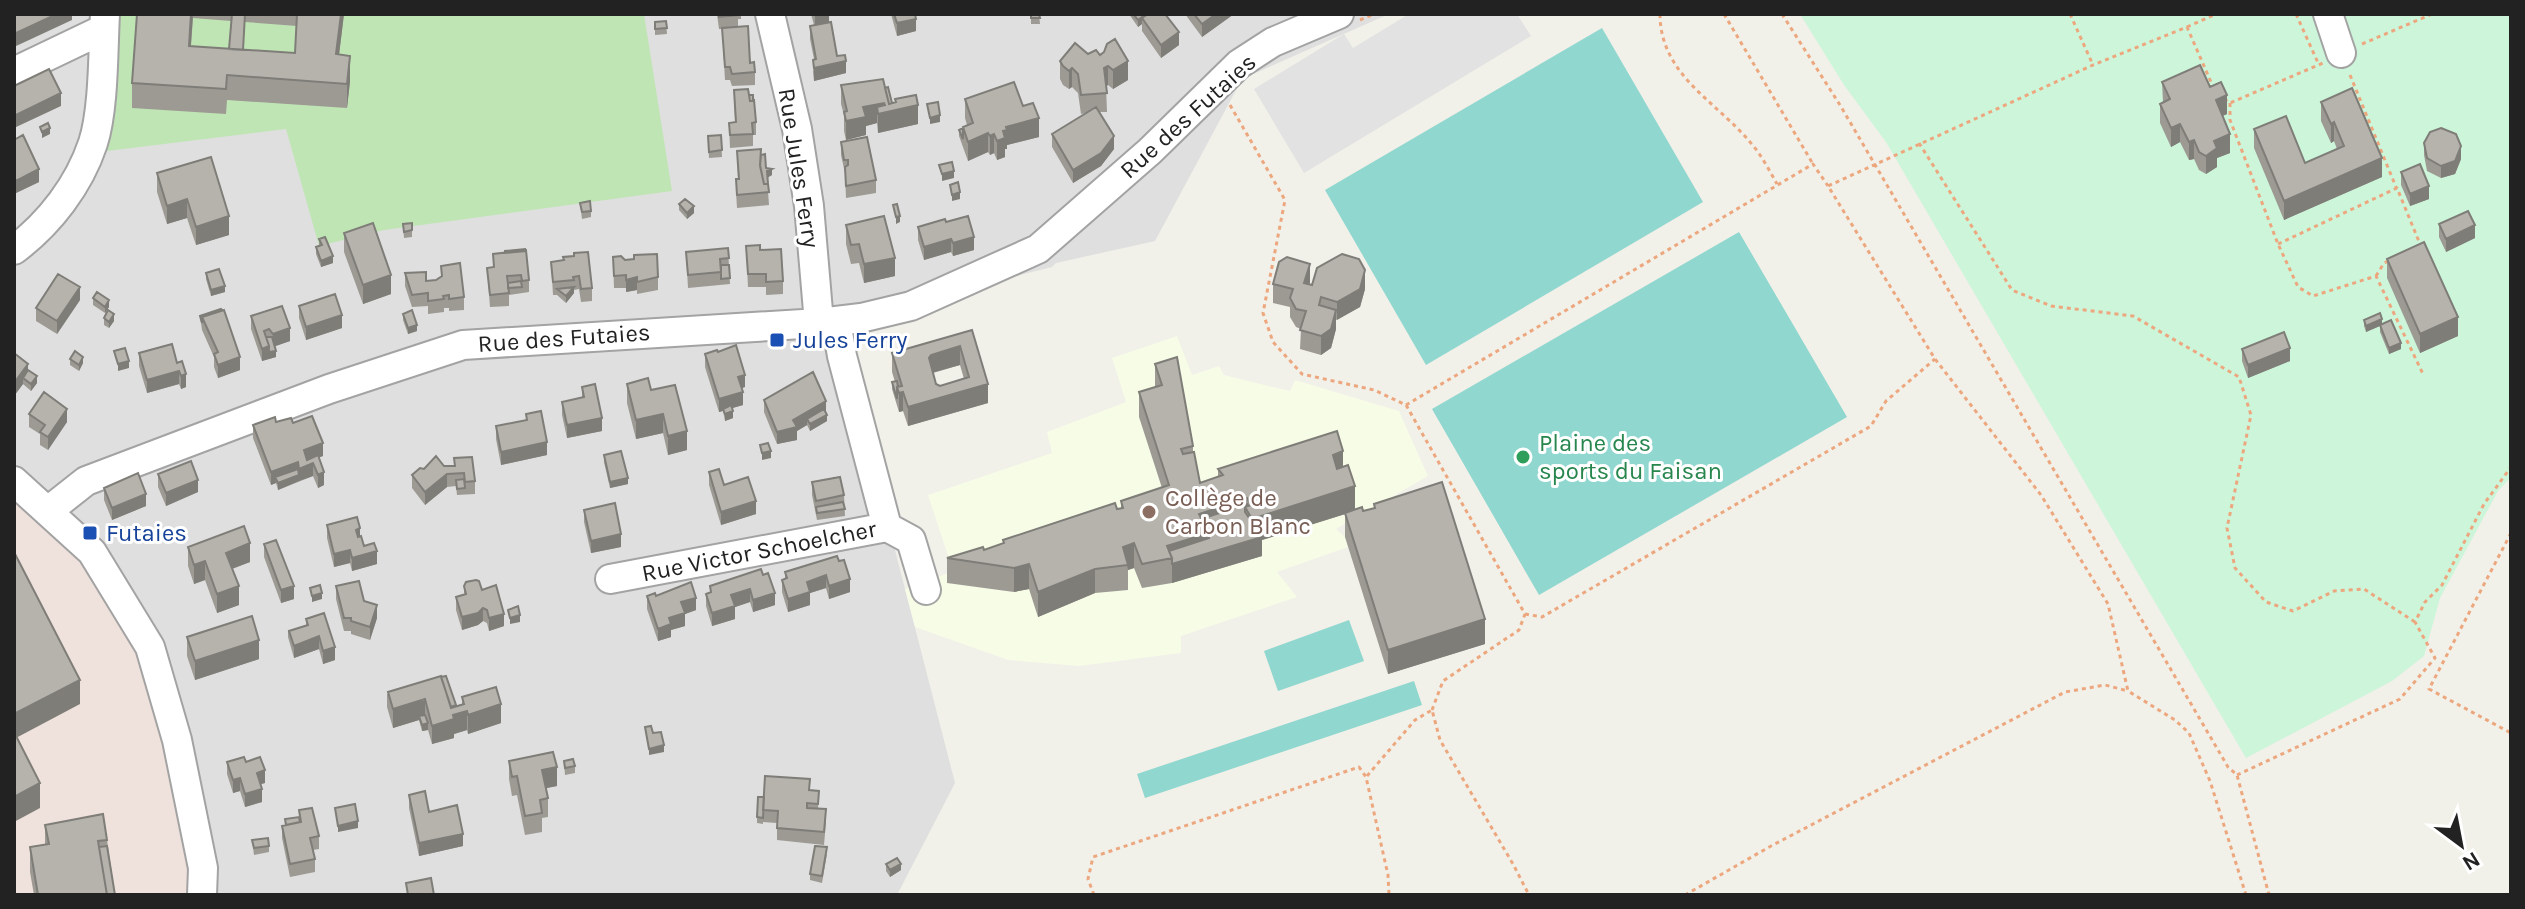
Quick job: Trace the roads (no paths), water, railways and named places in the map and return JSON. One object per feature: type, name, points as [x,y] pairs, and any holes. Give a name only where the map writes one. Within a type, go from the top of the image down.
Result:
[{"type":"street","name":"Rue Jules Ferry","points":[[770,14],[797,129],[828,322]]},
{"type":"street","name":"Rue des Futaies","points":[[1085,207],[1142,140],[1227,56],[1297,14]]},
{"type":"street","name":"Rue des Futaies","points":[[48,511],[86,481],[329,389],[463,345],[828,322],[911,306],[1038,249],[1150,151],[1239,64],[1273,42],[1339,14]]},
{"type":"street","points":[[2328,14],[2330,59]]},
{"type":"street","points":[[14,72],[104,22]]},
{"type":"street","points":[[14,250],[67,198],[94,142],[101,88],[104,22]]},
{"type":"street","name":"Rue Victor Schoelcher","points":[[610,579],[887,527],[842,356],[828,322]]},
{"type":"street","points":[[14,481],[92,552],[150,647],[183,769],[203,868],[202,895]]},
{"type":"street","points":[[887,527],[911,540],[926,590]]},
{"type":"place","name":"Jules Ferry","points":[[777,340]]},
{"type":"place","name":"Plaine des sports du Faisan","points":[[1523,457]]},
{"type":"place","name":"Collège de Carbon Blanc","points":[[1149,512]]},
{"type":"place","name":"Futaies","points":[[90,533]]}]
